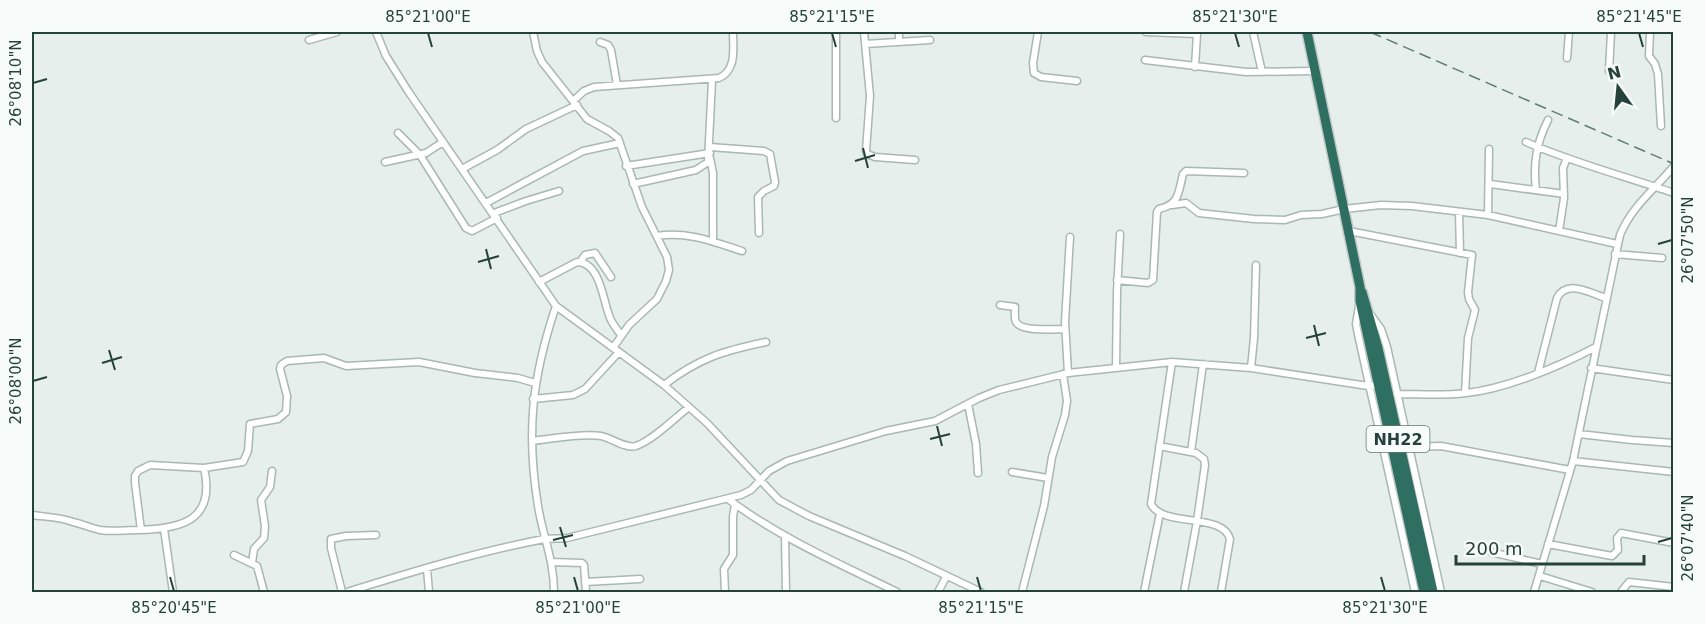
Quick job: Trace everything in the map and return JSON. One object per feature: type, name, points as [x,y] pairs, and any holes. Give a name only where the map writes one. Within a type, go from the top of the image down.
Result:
[{"type":"highway","name":"NH22","points":[[1307,32],[1360,287],[1370,314],[1377,386]]},
{"type":"highway","name":"NH22","points":[[1360,287],[1360,301],[1377,386],[1424,592]]},
{"type":"highway","name":"NH22","points":[[1386,423],[1432,592]]},
{"type":"street","points":[[309,40],[337,32]]},
{"type":"street","points":[[376,32],[392,65],[556,306],[664,385],[713,430],[759,481],[787,506],[905,556],[981,592]]},
{"type":"street","points":[[533,32],[542,62],[587,120],[614,134],[620,144],[633,184],[669,263],[666,281],[652,305],[621,335],[616,350],[585,389],[573,395],[533,399]]},
{"type":"street","points":[[462,169],[497,150],[526,129],[575,103],[590,88],[712,80],[725,76],[731,66],[733,32]]},
{"type":"street","points":[[836,32],[836,118]]},
{"type":"street","points":[[864,32],[870,96],[867,154],[875,157],[915,160]]},
{"type":"street","points":[[899,32],[899,42]]},
{"type":"street","points":[[919,32],[920,40]]},
{"type":"street","points":[[1038,32],[1033,63],[1034,73],[1041,77],[1077,81]]},
{"type":"street","points":[[1146,32],[1197,33],[1195,67]]},
{"type":"street","points":[[1253,32],[1262,72]]},
{"type":"street","points":[[1567,58],[1569,32]]},
{"type":"street","points":[[1609,71],[1611,32]]},
{"type":"street","points":[[1650,32],[1649,56],[1658,74],[1661,126]]},
{"type":"street","points":[[865,44],[930,40]]},
{"type":"street","points":[[600,42],[608,45],[611,50],[617,85]]},
{"type":"street","points":[[1144,60],[1195,67],[1262,72],[1315,70]]},
{"type":"street","points":[[712,80],[710,152],[713,173],[713,241]]},
{"type":"street","points":[[1536,190],[1534,166],[1537,146],[1548,120]]},
{"type":"street","points":[[398,133],[420,155],[466,228],[472,231],[526,201],[559,191]]},
{"type":"street","points":[[385,162],[420,155],[431,151],[443,142]]},
{"type":"street","points":[[1526,142],[1674,193]]},
{"type":"street","points":[[486,203],[583,151],[620,144]]},
{"type":"street","points":[[1488,215],[1490,149]]},
{"type":"street","points":[[626,166],[710,152],[764,151],[771,157],[775,182],[774,186],[758,197],[759,233]]},
{"type":"street","points":[[633,184],[696,170],[705,165],[710,152]]},
{"type":"street","points":[[1559,231],[1564,194],[1563,168],[1567,158]]},
{"type":"street","points":[[1534,592],[1573,461],[1617,244],[1631,212],[1674,166]]},
{"type":"street","points":[[1172,205],[1186,171],[1244,172]]},
{"type":"street","points":[[1490,184],[1564,194]]},
{"type":"street","points":[[1118,280],[1148,283],[1153,280],[1157,212],[1159,209],[1186,203],[1199,213],[1254,219],[1285,219],[1344,209],[1392,205],[1488,215],[1617,244]]},
{"type":"street","points":[[1459,212],[1460,253]]},
{"type":"street","points":[[1349,231],[1472,255],[1468,299],[1475,310],[1468,338],[1465,393]]},
{"type":"street","points":[[657,236],[678,234],[713,241],[742,251]]},
{"type":"street","points":[[1116,368],[1120,234]]},
{"type":"street","points":[[1022,592],[1044,506],[1052,457],[1067,408],[1065,329],[1070,237]]},
{"type":"street","points":[[539,282],[580,262],[585,255],[595,253],[610,277]]},
{"type":"street","points":[[1615,254],[1662,258]]},
{"type":"street","points":[[580,262],[590,268],[600,282],[609,316],[621,335]]},
{"type":"street","points":[[1251,368],[1256,265]]},
{"type":"street","points":[[1538,373],[1557,298],[1562,290],[1568,287],[1606,298]]},
{"type":"street","points":[[1000,305],[1015,307],[1015,319],[1020,326],[1037,329],[1065,329]]},
{"type":"street","points":[[554,592],[552,561],[538,505],[532,441],[535,383],[556,306]]},
{"type":"street","name":"NH22","points":[[1370,314],[1381,329],[1441,592]]},
{"type":"street","points":[[664,385],[712,355],[766,342]]},
{"type":"street","points":[[1397,394],[1465,393],[1496,387],[1567,362],[1596,347]]},
{"type":"street","points":[[141,530],[135,483],[138,471],[150,465],[204,468],[243,462],[248,451],[250,424],[278,419],[286,412],[287,396],[280,369],[281,365],[287,361],[324,358],[346,366],[419,362],[469,372],[518,378],[535,383]]},
{"type":"street","points":[[376,535],[331,539],[331,548],[345,592],[546,538],[567,538],[728,499],[751,490],[769,471],[787,460],[886,431],[935,421],[979,398],[1009,386],[1065,373],[1172,362],[1251,368],[1377,386]]},
{"type":"street","points":[[1172,362],[1151,504],[1160,513],[1197,521],[1228,533],[1230,539],[1221,592]]},
{"type":"street","points":[[1191,452],[1203,364]]},
{"type":"street","points":[[1591,368],[1674,380]]},
{"type":"street","name":"NH22","points":[[1377,386],[1386,423],[1414,592]]},
{"type":"street","points":[[968,404],[976,444],[978,473]]},
{"type":"street","points":[[532,441],[597,436],[630,447],[635,446],[647,440],[689,407]]},
{"type":"street","points":[[1579,434],[1674,443]]},
{"type":"street","points":[[1160,446],[1202,456],[1205,465],[1184,592]]},
{"type":"street","points":[[1408,447],[1441,446],[1570,470]]},
{"type":"street","points":[[1573,461],[1637,466],[1674,472]]},
{"type":"street","points":[[32,515],[63,519],[98,530],[164,529],[186,522],[203,506],[207,492],[204,468]]},
{"type":"street","points":[[252,563],[254,549],[264,538],[265,526],[261,500],[270,487],[272,471]]},
{"type":"street","points":[[1012,472],[1048,478]]},
{"type":"street","points":[[728,499],[785,536],[897,592]]},
{"type":"street","points":[[724,592],[724,569],[733,555],[732,524],[735,504]]},
{"type":"street","points":[[1144,592],[1160,513]]},
{"type":"street","points":[[164,529],[173,592]]},
{"type":"street","points":[[1548,544],[1611,556],[1618,550],[1617,537],[1621,532],[1674,543]]},
{"type":"street","points":[[785,536],[786,592]]},
{"type":"street","points":[[1491,552],[1542,564]]},
{"type":"street","points":[[234,555],[252,563],[259,570],[264,592]]},
{"type":"street","points":[[552,561],[582,563],[586,592]]},
{"type":"street","points":[[427,569],[429,592]]},
{"type":"street","points":[[1540,576],[1592,592]]},
{"type":"street","points":[[938,592],[946,577]]},
{"type":"street","points":[[585,582],[640,579]]},
{"type":"street","points":[[1621,592],[1629,582],[1674,587]]},
{"type":"street","points":[[1656,592],[1657,585]]},
{"type":"railway","points":[[1370,32],[1674,164]]}]
